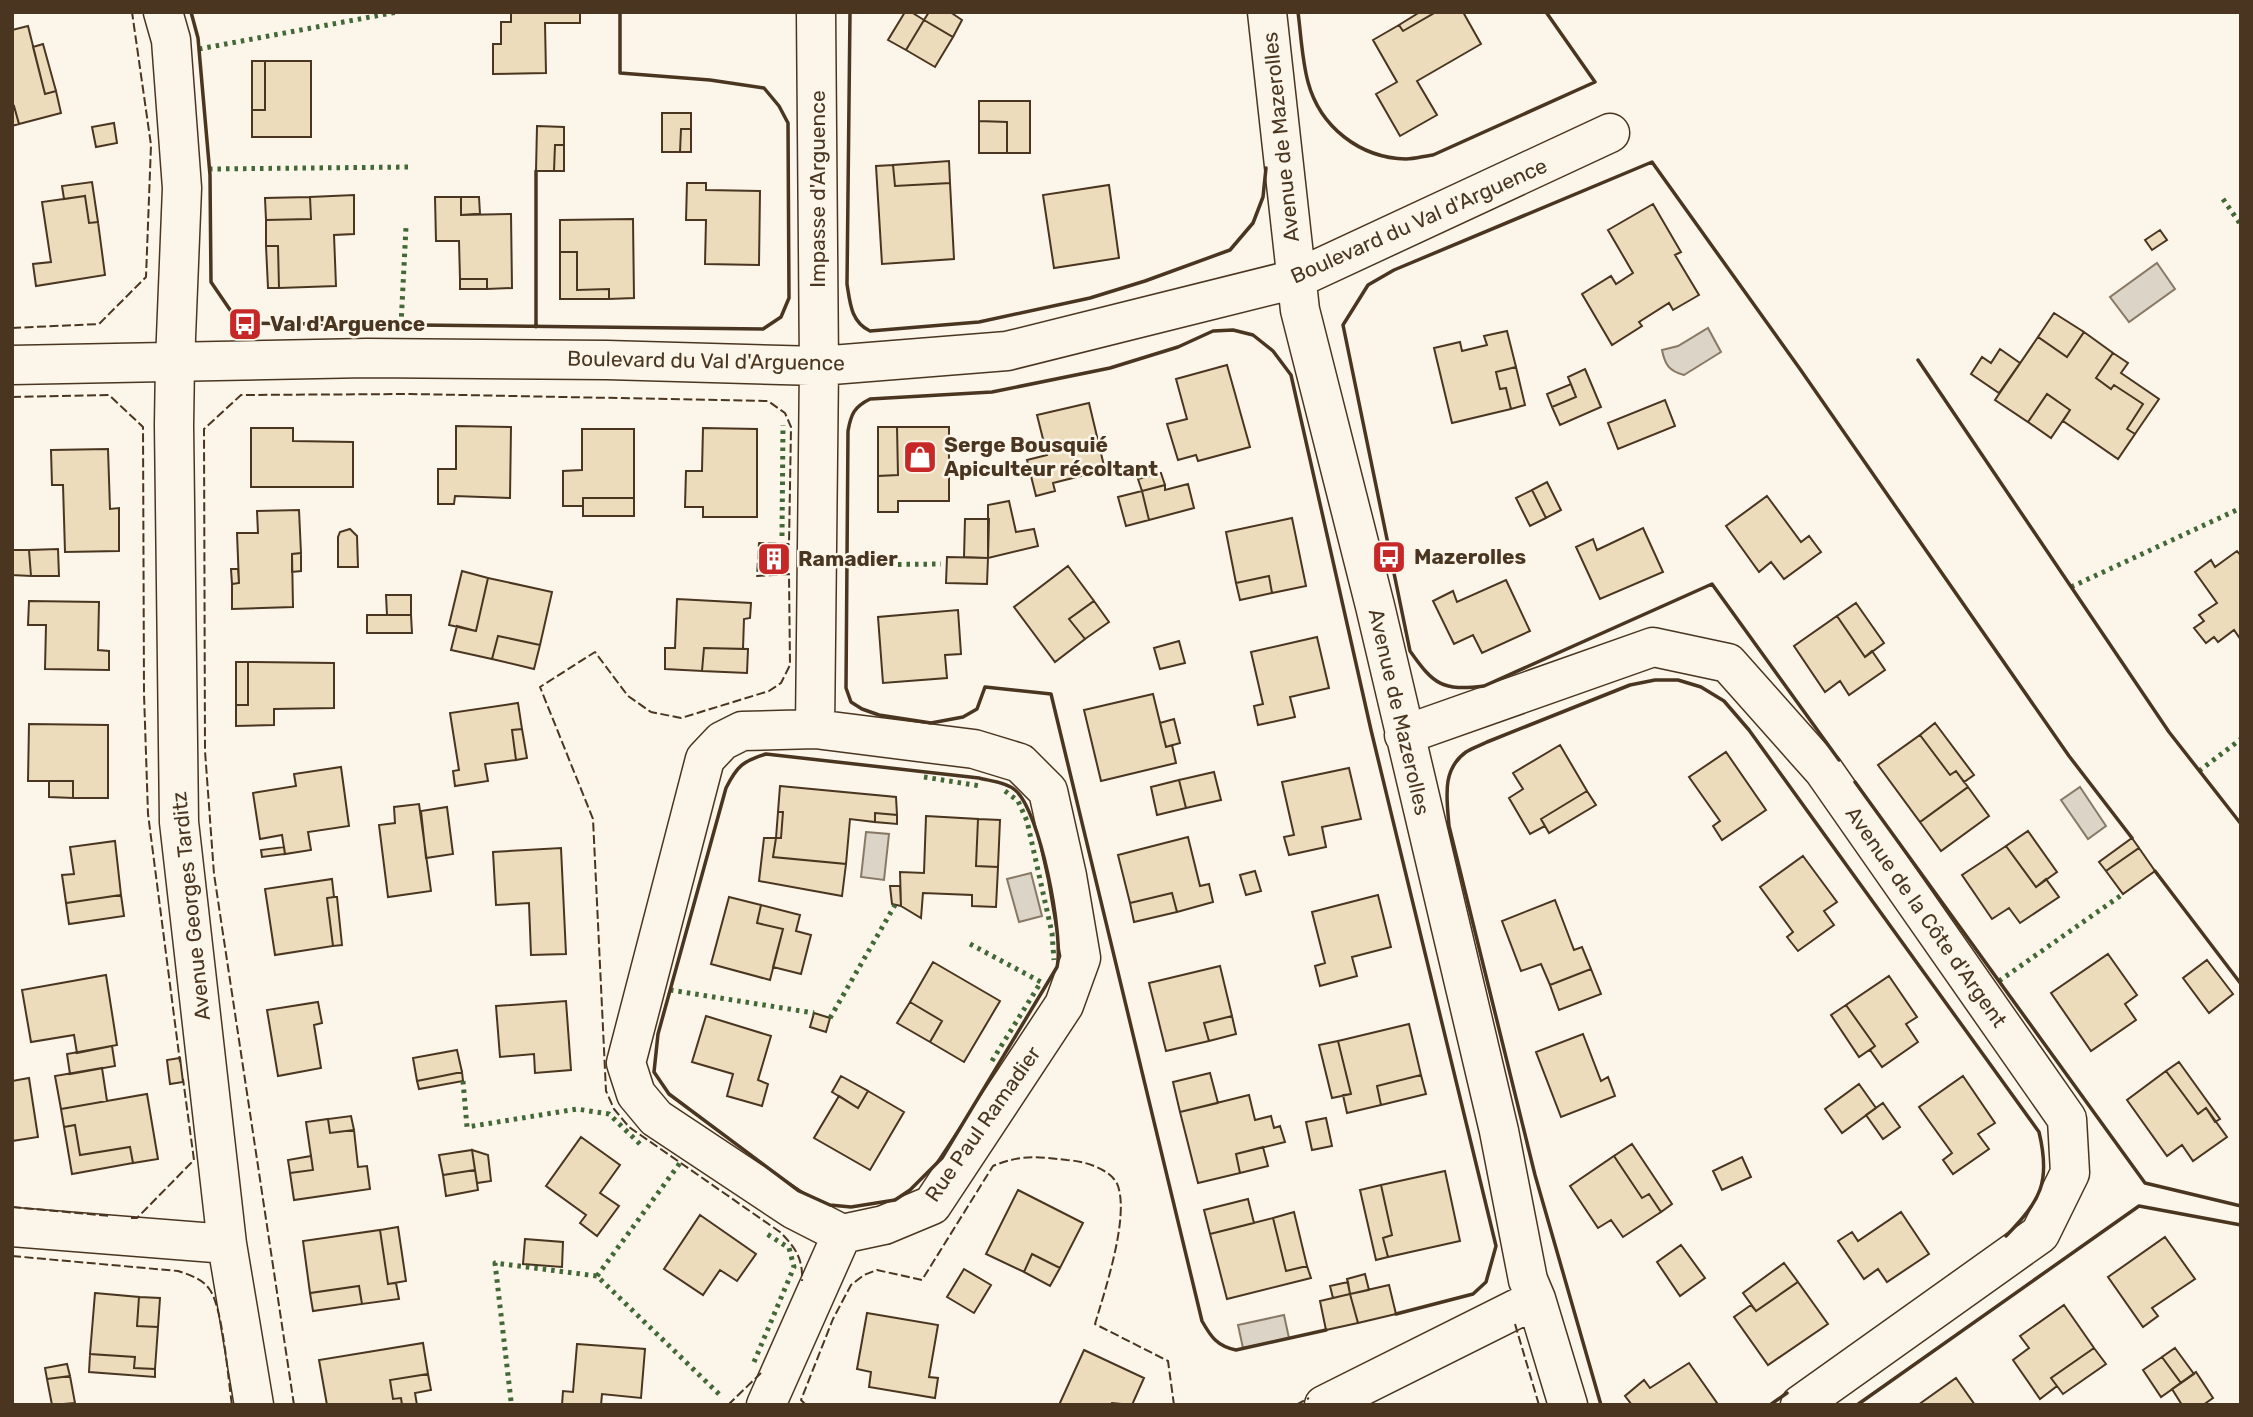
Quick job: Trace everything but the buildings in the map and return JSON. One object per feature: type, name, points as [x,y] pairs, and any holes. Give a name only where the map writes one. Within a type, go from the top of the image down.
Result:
[{"type":"street","name":"Avenue Georges Tarditz","points":[[163,12],[171,40],[182,188],[174,362],[179,821],[227,1244],[254,1405]]},
{"type":"street","name":"Impasse d'Arguence","points":[[817,12],[819,366]]},
{"type":"street","name":"Avenue de Mazerolles","points":[[1267,12],[1300,310],[1375,606],[1499,1131],[1528,1280],[1568,1405]]},
{"type":"street","name":"Boulevard du Val d'Arguence","points":[[12,365],[367,358],[607,360],[819,366],[1007,351],[1296,279],[1610,133]]},
{"type":"street","points":[[815,729],[819,366]]},
{"type":"street","name":"Avenue de la Côte d'Argent","points":[[1404,734],[1653,647],[1728,663],[1824,771],[2067,1119],[2070,1173],[2040,1234],[1800,1405]]},
{"type":"street","name":"Rue Paul Ramadier","points":[[815,729],[974,749],[1020,763],[1048,791],[1067,876],[1081,958],[1064,1005],[932,1205],[884,1225],[842,1234],[793,1209],[656,1118],[636,1094],[626,1063],[705,759],[722,741],[742,731],[815,729]]},
{"type":"street","points":[[12,1227],[227,1244]]},
{"type":"street","points":[[766,1405],[842,1234]]},
{"type":"street","points":[[1324,1405],[1536,1299]]},
{"type":"shaded area","points":[[2157,263],[2175,289],[2129,322],[2110,297]]},
{"type":"shaded area","points":[[1708,328],[1721,352],[1684,375],[1671,369],[1662,350],[1678,346]]},
{"type":"shaded area","points":[[2080,787],[2106,826],[2088,839],[2061,800]]},
{"type":"shaded area","points":[[866,832],[889,834],[884,880],[861,877]]},
{"type":"shaded area","points":[[1031,873],[1042,916],[1019,922],[1007,879]]},
{"type":"shaded area","points":[[1284,1315],[1289,1338],[1243,1348],[1238,1325]]},
{"type":"hedge","points":[[199,49],[397,12]]},
{"type":"hedge","points":[[209,169],[409,167]]},
{"type":"hedge","points":[[2223,199],[2241,225]]},
{"type":"hedge","points":[[401,325],[406,227]]},
{"type":"hedge","points":[[782,536],[783,425]]},
{"type":"hedge","points":[[2071,587],[2241,508]]},
{"type":"hedge","points":[[847,565],[941,564]]},
{"type":"hedge","points":[[2199,771],[2241,739]]},
{"type":"hedge","points":[[924,777],[980,786]]},
{"type":"hedge","points":[[1005,791],[1018,801],[1027,821],[1052,933],[1054,960]]},
{"type":"hedge","points":[[1999,981],[2123,894]]},
{"type":"hedge","points":[[830,1018],[895,905]]},
{"type":"hedge","points":[[970,944],[1041,982],[990,1064]]},
{"type":"hedge","points":[[670,990],[814,1013]]},
{"type":"hedge","points":[[463,1081],[467,1127],[577,1109],[609,1114],[643,1147]]},
{"type":"hedge","points":[[597,1276],[680,1163]]},
{"type":"hedge","points":[[754,1362],[794,1267],[789,1248],[767,1234]]},
{"type":"hedge","points":[[511,1401],[495,1263],[597,1276],[721,1396]]},
{"type":"fence","points":[[12,328],[99,324],[146,277],[151,145],[132,12]]},
{"type":"fence","points":[[294,1405],[214,874],[205,751],[204,429],[241,395],[411,394],[768,401],[785,413],[791,427],[789,544],[759,543],[757,576],[789,574],[790,665],[781,683],[769,691],[681,718],[651,712],[628,696],[595,652],[540,687],[593,819],[606,1091],[614,1109],[629,1127],[780,1232],[797,1254],[802,1281]]},
{"type":"fence","points":[[12,397],[109,395],[143,427],[144,694],[148,814],[180,1062]]},
{"type":"fence","points":[[131,1218],[137,1218],[194,1160],[183,1079]]},
{"type":"fence","points":[[806,1405],[801,1400],[833,1319],[851,1285],[864,1275],[877,1270],[922,1280],[993,1166],[1030,1157],[1081,1162],[1097,1167],[1115,1180],[1121,1200],[1118,1235],[1095,1324],[1168,1361],[1174,1405]]},
{"type":"fence","points":[[12,1207],[110,1216]]},
{"type":"fence","points":[[12,1256],[178,1271],[200,1280],[215,1299],[232,1405]]},
{"type":"fence","points":[[1515,1324],[1539,1405]]},
{"type":"fence","points":[[728,1405],[761,1373]]},
{"type":"fence","points":[[1296,1405],[1309,1398]]},
{"type":"wall","points":[[191,12],[198,38],[210,175],[211,282],[239,323],[763,329],[781,317],[789,298],[788,123],[779,106],[764,88],[710,80],[620,73],[620,12]]},
{"type":"wall","points":[[850,12],[847,284],[855,317],[870,331],[979,322],[1090,298],[1230,250],[1253,223],[1263,197],[1266,168]]},
{"type":"wall","points":[[1298,12],[1306,74],[1322,113],[1332,126],[1358,146],[1373,153],[1406,159],[1433,155],[1595,82],[1546,12]]},
{"type":"wall","points":[[1839,760],[1712,584],[1484,686],[1448,686],[1426,672],[1410,651],[1343,325],[1368,285],[1394,270],[1652,162],[1800,369],[2069,756],[2132,838]]},
{"type":"wall","points":[[536,171],[536,327]]},
{"type":"wall","points":[[1326,1330],[1236,1350],[1215,1340],[1202,1321],[1051,694],[985,687],[977,709],[963,717],[931,723],[879,715],[851,702],[846,688],[848,431],[854,412],[870,399],[992,392],[1110,368],[1178,347],[1213,331],[1233,330],[1253,335],[1273,351],[1291,375],[1371,730],[1496,1246],[1486,1282],[1473,1294],[1396,1314]]},
{"type":"wall","points":[[1918,360],[2169,732],[2241,824]]},
{"type":"wall","points":[[1601,1405],[1535,1175],[1449,826],[1447,786],[1453,767],[1466,752],[1487,742],[1630,685],[1655,680],[1678,680],[1701,687],[1724,701],[1749,730],[2039,1132],[2044,1164],[2040,1189],[2028,1212],[2006,1236]]},
{"type":"wall","points":[[766,754],[1003,783],[1015,790],[1024,802],[1041,847],[1057,929],[1057,967],[942,1158],[910,1190],[895,1200],[851,1207],[830,1205],[799,1191],[669,1094],[654,1072],[658,1034],[726,788],[742,765],[766,754]]},
{"type":"wall","points":[[1855,782],[2145,1183],[2241,1206]]},
{"type":"wall","points":[[2155,871],[2241,984]]},
{"type":"wall","points":[[1857,1405],[2139,1206],[2241,1225]]},
{"type":"wall","points":[[1770,1405],[1787,1393]]},
{"type":"place","name":"Val d'Arguence","points":[[245,324]]},
{"type":"place","name":"Serge Bousquié Apiculteur récoltant","points":[[920,457]]},
{"type":"place","name":"Mazerolles","points":[[1389,557]]},
{"type":"place","name":"Ramadier","points":[[774,559]]}]
